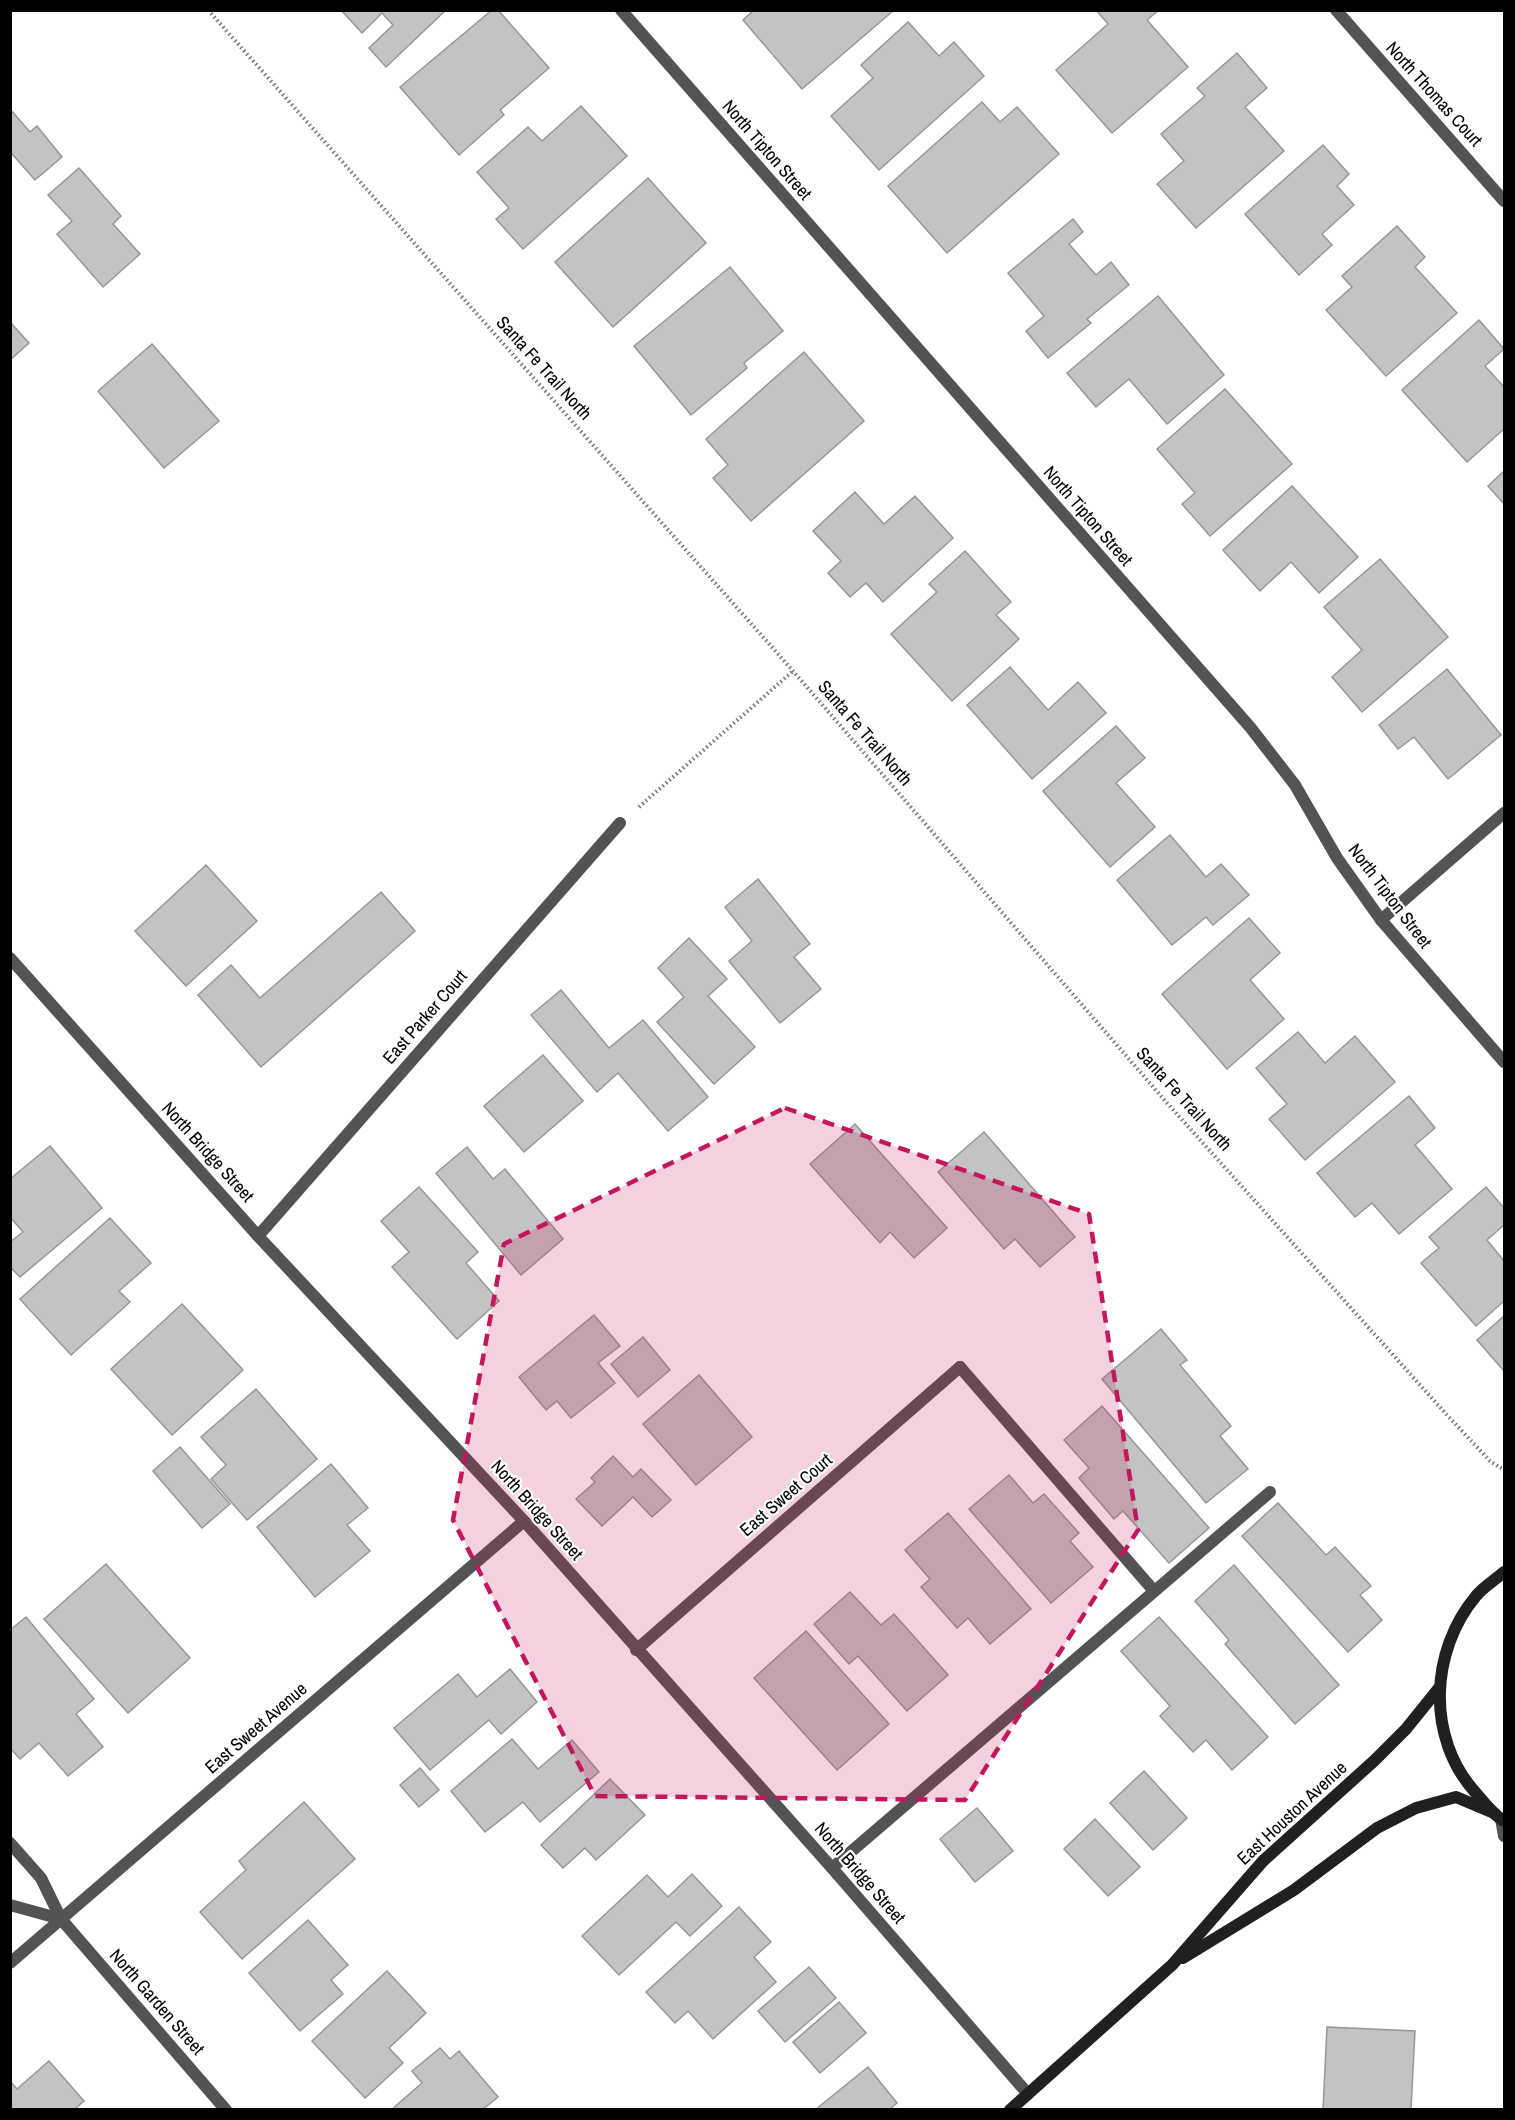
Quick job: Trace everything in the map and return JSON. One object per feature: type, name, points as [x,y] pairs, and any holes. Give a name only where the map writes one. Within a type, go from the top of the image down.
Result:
[{"type":"main road","points":[[1500,1818],[1462,1778],[1443,1735],[1439,1688],[1450,1638],[1476,1595],[1504,1572]]},
{"type":"main road","name":"East Houston Avenue","points":[[1010,2109],[1172,1965],[1263,1861],[1375,1760],[1406,1729],[1439,1688]]},
{"type":"main road","name":"East Houston Avenue","points":[[1172,1965],[1294,1890],[1377,1828],[1416,1808],[1456,1797],[1500,1818]]},
{"type":"street","name":"North Tipton Street","points":[[621,10],[1250,727],[1295,785],[1337,858],[1381,920],[1504,1062]]},
{"type":"street","name":"North Thomas Court","points":[[1336,10],[1504,201]]},
{"type":"street","points":[[1381,920],[1504,813]]},
{"type":"street","name":"East Parker Court","points":[[258,1236],[620,823]]},
{"type":"street","name":"North Bridge Street","points":[[10,958],[258,1236],[524,1521],[636,1650],[832,1868],[1028,2094]]},
{"type":"street","name":"East Sweet Court","points":[[636,1650],[960,1367],[1154,1591]]},
{"type":"street","points":[[832,1868],[1270,1492]]},
{"type":"street","name":"East Sweet Avenue","points":[[10,1963],[524,1521]]},
{"type":"street","points":[[1500,1818],[1504,1836]]},
{"type":"street","name":"North Garden Street","points":[[10,1843],[41,1878],[61,1919],[226,2109]]},
{"type":"street","points":[[10,1905],[61,1919]]},
{"type":"path","name":"Santa Fe Trail North","points":[[207,10],[794,671],[1167,1102],[1447,1415],[1491,1461],[1504,1470]]},
{"type":"path","points":[[620,823],[794,671]]},
{"type":"highlighted area","points":[[785,1108],[1089,1214],[1138,1530],[965,1800],[595,1796],[453,1520],[504,1244]]},
{"type":"building","points":[[341,10],[446,10],[386,67],[369,48],[393,25],[382,13],[362,33]]},
{"type":"building","points":[[492,10],[498,10],[549,68],[500,110],[504,115],[459,155],[400,87]]},
{"type":"building","points":[[754,10],[894,10],[802,89],[743,20]]},
{"type":"building","points":[[1096,10],[1159,10],[1147,20],[1188,67],[1112,133],[1056,70],[1108,24]]},
{"type":"building","points":[[908,22],[939,56],[954,42],[984,76],[879,170],[831,116],[873,78],[861,65]]},
{"type":"building","points":[[1237,53],[1267,88],[1245,107],[1284,151],[1196,228],[1157,184],[1184,161],[1161,134],[1205,96],[1197,88]]},
{"type":"building","points":[[982,102],[1000,122],[1017,107],[1059,154],[947,253],[888,186]]},
{"type":"building","points":[[581,106],[627,156],[523,249],[496,219],[509,208],[477,172],[528,127],[542,141]]},
{"type":"building","points":[[10,109],[30,132],[37,126],[62,157],[35,180],[12,154],[10,155]]},
{"type":"building","points":[[1323,145],[1349,174],[1337,186],[1354,205],[1322,234],[1332,245],[1299,275],[1245,214]]},
{"type":"building","points":[[79,168],[121,216],[113,224],[140,254],[103,287],[57,234],[72,221],[48,195]]},
{"type":"building","points":[[648,178],[706,243],[613,327],[555,262]]},
{"type":"building","points":[[1073,219],[1083,232],[1069,244],[1096,275],[1111,262],[1129,285],[1087,319],[1091,323],[1048,358],[1026,331],[1044,316],[1008,273]]},
{"type":"building","points":[[1397,226],[1425,257],[1415,267],[1457,313],[1386,376],[1326,310],[1352,287],[1342,276]]},
{"type":"building","points":[[730,267],[783,331],[744,363],[747,368],[691,415],[634,346]]},
{"type":"building","points":[[1158,296],[1224,375],[1167,424],[1129,379],[1096,407],[1067,373]]},
{"type":"building","points":[[1479,320],[1504,349],[1485,366],[1504,387],[1504,429],[1467,462],[1402,390]]},
{"type":"building","points":[[10,322],[29,343],[10,360]]},
{"type":"building","points":[[152,344],[219,421],[164,468],[98,391]]},
{"type":"building","points":[[804,352],[864,421],[751,521],[713,478],[728,465],[706,439]]},
{"type":"building","points":[[1225,389],[1292,464],[1210,536],[1182,504],[1195,493],[1157,449]]},
{"type":"building","points":[[1504,471],[1504,504],[1488,486]]},
{"type":"building","points":[[1292,486],[1358,557],[1319,593],[1291,562],[1260,591],[1223,550]]},
{"type":"building","points":[[855,492],[884,524],[915,496],[953,538],[883,602],[866,583],[850,597],[828,573],[841,561],[813,531]]},
{"type":"building","points":[[965,551],[1011,602],[996,615],[1019,639],[952,701],[891,634],[937,592],[929,584]]},
{"type":"building","points":[[1380,559],[1448,637],[1362,712],[1332,677],[1362,650],[1324,607]]},
{"type":"building","points":[[1010,667],[1048,710],[1078,682],[1106,713],[1032,779],[967,705]]},
{"type":"building","points":[[1447,669],[1501,735],[1448,779],[1414,737],[1398,749],[1379,725]]},
{"type":"building","points":[[1116,726],[1145,758],[1116,783],[1155,827],[1110,867],[1043,791]]},
{"type":"building","points":[[1170,835],[1206,877],[1221,864],[1249,895],[1213,925],[1206,917],[1172,945],[1117,880]]},
{"type":"building","points":[[206,865],[257,921],[186,986],[135,931]]},
{"type":"building","points":[[758,879],[810,944],[794,957],[821,989],[780,1023],[729,961],[752,941],[725,907]]},
{"type":"building","points":[[381,892],[415,931],[261,1067],[198,995],[231,965],[260,998]]},
{"type":"building","points":[[1249,918],[1280,953],[1250,980],[1284,1019],[1227,1069],[1162,994]]},
{"type":"building","points":[[689,938],[727,979],[708,996],[755,1047],[714,1084],[657,1022],[684,997],[658,968]]},
{"type":"building","points":[[561,990],[609,1048],[643,1020],[708,1097],[668,1131],[618,1073],[597,1092],[531,1015]]},
{"type":"building","points":[[1298,1032],[1325,1063],[1355,1036],[1395,1082],[1305,1160],[1269,1119],[1287,1104],[1256,1068]]},
{"type":"building","points":[[543,1055],[583,1101],[524,1152],[484,1106]]},
{"type":"building","points":[[1409,1096],[1435,1128],[1415,1145],[1452,1189],[1399,1234],[1372,1203],[1355,1217],[1317,1173]]},
{"type":"building","points":[[855,1124],[947,1228],[914,1258],[890,1232],[880,1243],[810,1164]]},
{"type":"building","points":[[984,1132],[1075,1237],[1040,1267],[1015,1239],[1004,1249],[938,1172]]},
{"type":"building","points":[[50,1146],[102,1208],[20,1277],[10,1267],[10,1242],[23,1232],[10,1217],[10,1179]]},
{"type":"building","points":[[467,1147],[493,1179],[505,1169],[563,1239],[521,1275],[436,1173]]},
{"type":"building","points":[[419,1187],[478,1252],[466,1263],[499,1301],[457,1339],[392,1267],[409,1252],[381,1221]]},
{"type":"building","points":[[1486,1187],[1504,1208],[1504,1225],[1487,1240],[1504,1261],[1504,1301],[1476,1326],[1421,1263],[1439,1248],[1429,1237]]},
{"type":"building","points":[[110,1218],[151,1263],[119,1291],[130,1302],[71,1355],[20,1299]]},
{"type":"building","points":[[182,1304],[243,1370],[172,1435],[111,1369]]},
{"type":"building","points":[[594,1315],[620,1346],[598,1363],[615,1383],[571,1418],[557,1401],[546,1410],[519,1377]]},
{"type":"building","points":[[1504,1316],[1504,1371],[1477,1340]]},
{"type":"building","points":[[1161,1329],[1187,1360],[1180,1365],[1231,1426],[1220,1436],[1248,1469],[1206,1503],[1102,1379]]},
{"type":"building","points":[[643,1337],[670,1370],[638,1397],[611,1364]]},
{"type":"building","points":[[699,1375],[752,1437],[696,1485],[643,1424]]},
{"type":"building","points":[[256,1389],[317,1459],[247,1520],[211,1479],[226,1465],[201,1437]]},
{"type":"building","points":[[1102,1406],[1209,1528],[1169,1563],[1123,1511],[1114,1519],[1079,1478],[1089,1468],[1064,1440]]},
{"type":"building","points":[[180,1447],[230,1504],[202,1528],[153,1471]]},
{"type":"building","points":[[613,1456],[633,1477],[641,1469],[671,1500],[652,1517],[633,1497],[602,1526],[576,1499],[595,1482],[591,1478]]},
{"type":"building","points":[[331,1464],[368,1508],[347,1525],[370,1551],[315,1597],[257,1527]]},
{"type":"building","points":[[1009,1475],[1033,1503],[1044,1494],[1079,1533],[1070,1541],[1093,1567],[1051,1603],[969,1509]]},
{"type":"building","points":[[1278,1503],[1326,1555],[1335,1547],[1371,1586],[1360,1595],[1382,1620],[1348,1652],[1242,1536]]},
{"type":"building","points":[[948,1513],[1031,1609],[990,1644],[968,1618],[957,1628],[921,1587],[930,1579],[905,1550]]},
{"type":"building","points":[[106,1564],[190,1658],[128,1713],[44,1619]]},
{"type":"building","points":[[1234,1565],[1339,1685],[1295,1724],[1225,1644],[1229,1640],[1195,1601]]},
{"type":"building","points":[[850,1592],[881,1625],[894,1614],[948,1675],[907,1711],[858,1656],[849,1664],[814,1624]]},
{"type":"building","points":[[26,1617],[94,1699],[76,1714],[103,1747],[68,1776],[39,1743],[20,1759],[10,1748],[10,1630]]},
{"type":"building","points":[[1159,1617],[1268,1737],[1232,1770],[1206,1740],[1193,1752],[1160,1716],[1170,1706],[1121,1651]]},
{"type":"building","points":[[806,1631],[889,1724],[837,1770],[754,1678]]},
{"type":"building","points":[[510,1669],[537,1702],[501,1734],[489,1720],[430,1770],[394,1728],[458,1674],[477,1697]]},
{"type":"building","points":[[512,1739],[538,1769],[572,1740],[599,1772],[540,1822],[523,1802],[485,1832],[451,1791]]},
{"type":"building","points":[[420,1768],[439,1790],[419,1807],[400,1785]]},
{"type":"building","points":[[1144,1771],[1187,1818],[1153,1850],[1110,1803]]},
{"type":"building","points":[[610,1779],[645,1815],[596,1860],[585,1848],[563,1868],[541,1845]]},
{"type":"building","points":[[304,1802],[355,1859],[242,1959],[200,1912],[246,1870],[239,1861]]},
{"type":"building","points":[[977,1808],[1013,1851],[975,1882],[940,1839]]},
{"type":"building","points":[[1095,1819],[1140,1867],[1108,1896],[1064,1849]]},
{"type":"building","points":[[692,1874],[722,1906],[690,1936],[676,1922],[619,1975],[582,1936],[647,1875],[668,1897]]},
{"type":"building","points":[[739,1907],[771,1942],[754,1957],[776,1982],[713,2039],[688,2011],[675,2023],[646,1992]]},
{"type":"building","points":[[308,1920],[348,1965],[331,1980],[343,1994],[300,2031],[249,1973]]},
{"type":"building","points":[[809,1967],[836,1998],[785,2042],[758,2011]]},
{"type":"building","points":[[387,1971],[426,2013],[389,2048],[403,2063],[365,2098],[312,2041]]},
{"type":"building","points":[[839,2002],[866,2033],[820,2073],[793,2042]]},
{"type":"building","points":[[1327,2027],[1415,2031],[1411,2110],[1323,2110]]},
{"type":"building","points":[[440,2048],[450,2059],[459,2051],[498,2097],[482,2110],[391,2110],[422,2083],[412,2071]]},
{"type":"building","points":[[49,2061],[84,2101],[74,2110],[10,2110],[10,2081],[17,2089]]},
{"type":"building","points":[[868,2067],[897,2103],[889,2110],[815,2110]]}]
